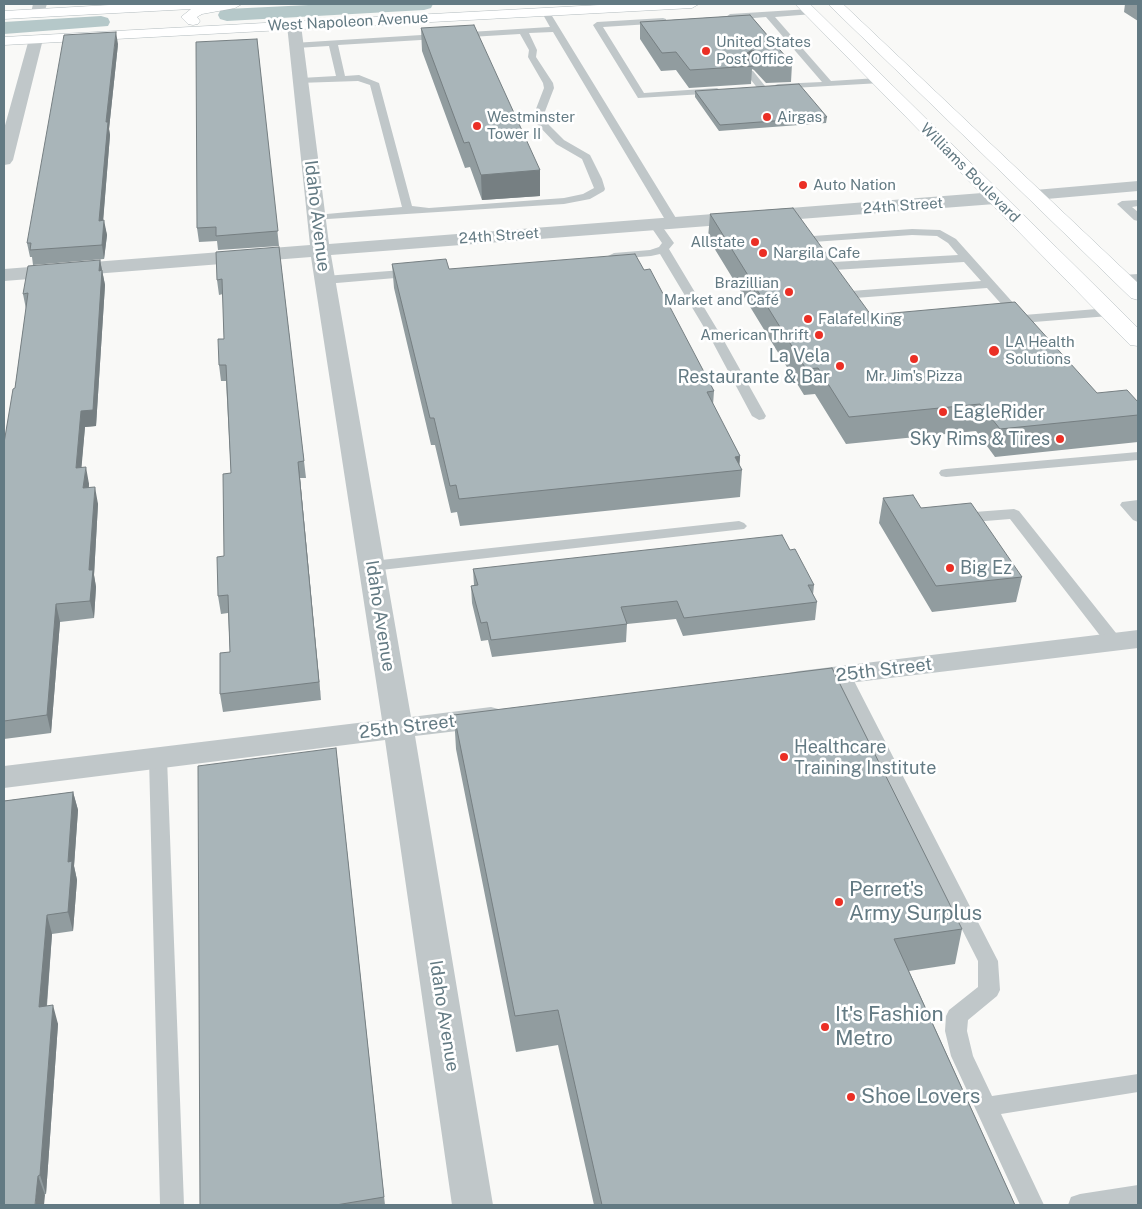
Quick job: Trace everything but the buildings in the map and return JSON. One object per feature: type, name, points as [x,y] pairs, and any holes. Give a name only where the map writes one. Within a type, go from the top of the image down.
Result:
[{"type":"main road","points":[[4,15],[39,8],[114,8],[198,4]]},
{"type":"main road","points":[[233,29],[206,26],[194,22],[188,16],[198,10],[235,4]]},
{"type":"main road","name":"West Napoleon Avenue","points":[[4,41],[233,29],[295,36],[545,11],[690,4]]},
{"type":"main road","name":"Williams Boulevard","points":[[835,4],[1089,247],[1130,279],[1138,294]]},
{"type":"main road","points":[[74,37],[128,28],[137,22],[138,18],[131,13],[114,8]]},
{"type":"main road","name":"Williams Boulevard","points":[[806,8],[1138,340]]},
{"type":"main road","points":[[957,160],[991,173],[1013,189],[1035,195]]},
{"type":"main road","points":[[995,198],[1016,202],[1034,210],[1067,239],[1089,247]]},
{"type":"street","name":"Idaho Avenue","points":[[295,36],[320,250],[473,1205]]},
{"type":"street","points":[[4,160],[36,39]]},
{"type":"street","points":[[1035,195],[1138,186]]},
{"type":"street","name":"24th Street","points":[[4,275],[995,198]]},
{"type":"street","name":"25th Street","points":[[773,683],[1131,641]]},
{"type":"street","name":"25th Street","points":[[4,777],[517,714]]},
{"type":"lane","points":[[724,17],[768,14],[806,8]]},
{"type":"lane","points":[[597,9],[608,24]]},
{"type":"lane","points":[[545,11],[664,224],[668,244],[663,249],[651,253],[602,257]]},
{"type":"lane","points":[[768,14],[829,84]]},
{"type":"lane","points":[[676,20],[597,25],[641,96],[724,91]]},
{"type":"lane","points":[[295,36],[333,43],[556,29]]},
{"type":"lane","points":[[316,218],[408,210],[428,211],[564,201],[586,197],[600,189],[598,179],[586,157],[560,142],[542,124],[539,114],[549,88],[548,83],[532,57],[533,50],[523,31]]},
{"type":"lane","points":[[333,43],[341,79]]},
{"type":"lane","points":[[750,73],[762,88]]},
{"type":"lane","points":[[301,81],[358,78],[374,83],[408,210]]},
{"type":"lane","points":[[693,80],[701,92]]},
{"type":"lane","points":[[746,89],[878,81]]},
{"type":"lane","points":[[1138,203],[1122,204],[1138,218]]},
{"type":"lane","points":[[795,214],[866,309]]},
{"type":"lane","points":[[813,238],[912,232],[940,233],[952,241],[1021,320]]},
{"type":"lane","points":[[663,249],[717,338],[759,416]]},
{"type":"lane","points":[[829,259],[967,258]]},
{"type":"lane","points":[[325,280],[424,272]]},
{"type":"lane","points":[[850,287],[990,284]]},
{"type":"lane","points":[[1001,321],[1109,312]]},
{"type":"lane","points":[[946,473],[1138,456]]},
{"type":"lane","points":[[1138,504],[1127,505],[1138,517]]},
{"type":"lane","points":[[961,518],[1014,514],[1131,641]]},
{"type":"lane","points":[[372,566],[739,526]]},
{"type":"lane","points":[[842,675],[988,960],[989,990],[957,1016],[956,1031],[962,1056],[1032,1205]]},
{"type":"lane","points":[[158,758],[172,1205]]},
{"type":"lane","points":[[985,1107],[1138,1083]]},
{"type":"lane","points":[[1080,1205],[1138,1196]]},
{"type":"waterway","points":[[227,15],[424,4]]},
{"type":"waterway","points":[[4,28],[101,22]]},
{"type":"place","name":"United States Post Office","points":[[706,51]]},
{"type":"place","name":"Airgas","points":[[767,117]]},
{"type":"place","name":"Westminster Tower II","points":[[477,126]]},
{"type":"place","name":"Auto Nation","points":[[803,185]]},
{"type":"place","name":"Allstate","points":[[755,242]]},
{"type":"place","name":"Nargila Cafe","points":[[763,253]]},
{"type":"place","name":"Brazillian Market and Café","points":[[789,292]]},
{"type":"place","name":"Falafel King","points":[[808,319]]},
{"type":"place","name":"American Thrift","points":[[819,335]]},
{"type":"place","name":"LA Health Solutions","points":[[994,351]]},
{"type":"place","name":"Mr. Jim's Pizza","points":[[914,359]]},
{"type":"place","name":"La Vela Restaurante & Bar","points":[[840,366]]},
{"type":"place","name":"EagleRider","points":[[943,412]]},
{"type":"place","name":"Sky Rims & Tires","points":[[1060,439]]},
{"type":"place","name":"Big Ez","points":[[950,568]]},
{"type":"place","name":"Healthcare Training Institute","points":[[784,757]]},
{"type":"place","name":"Perret's Army Surplus","points":[[839,902]]},
{"type":"place","name":"It's Fashion Metro","points":[[825,1027]]},
{"type":"place","name":"Shoe Lovers","points":[[851,1097]]}]
